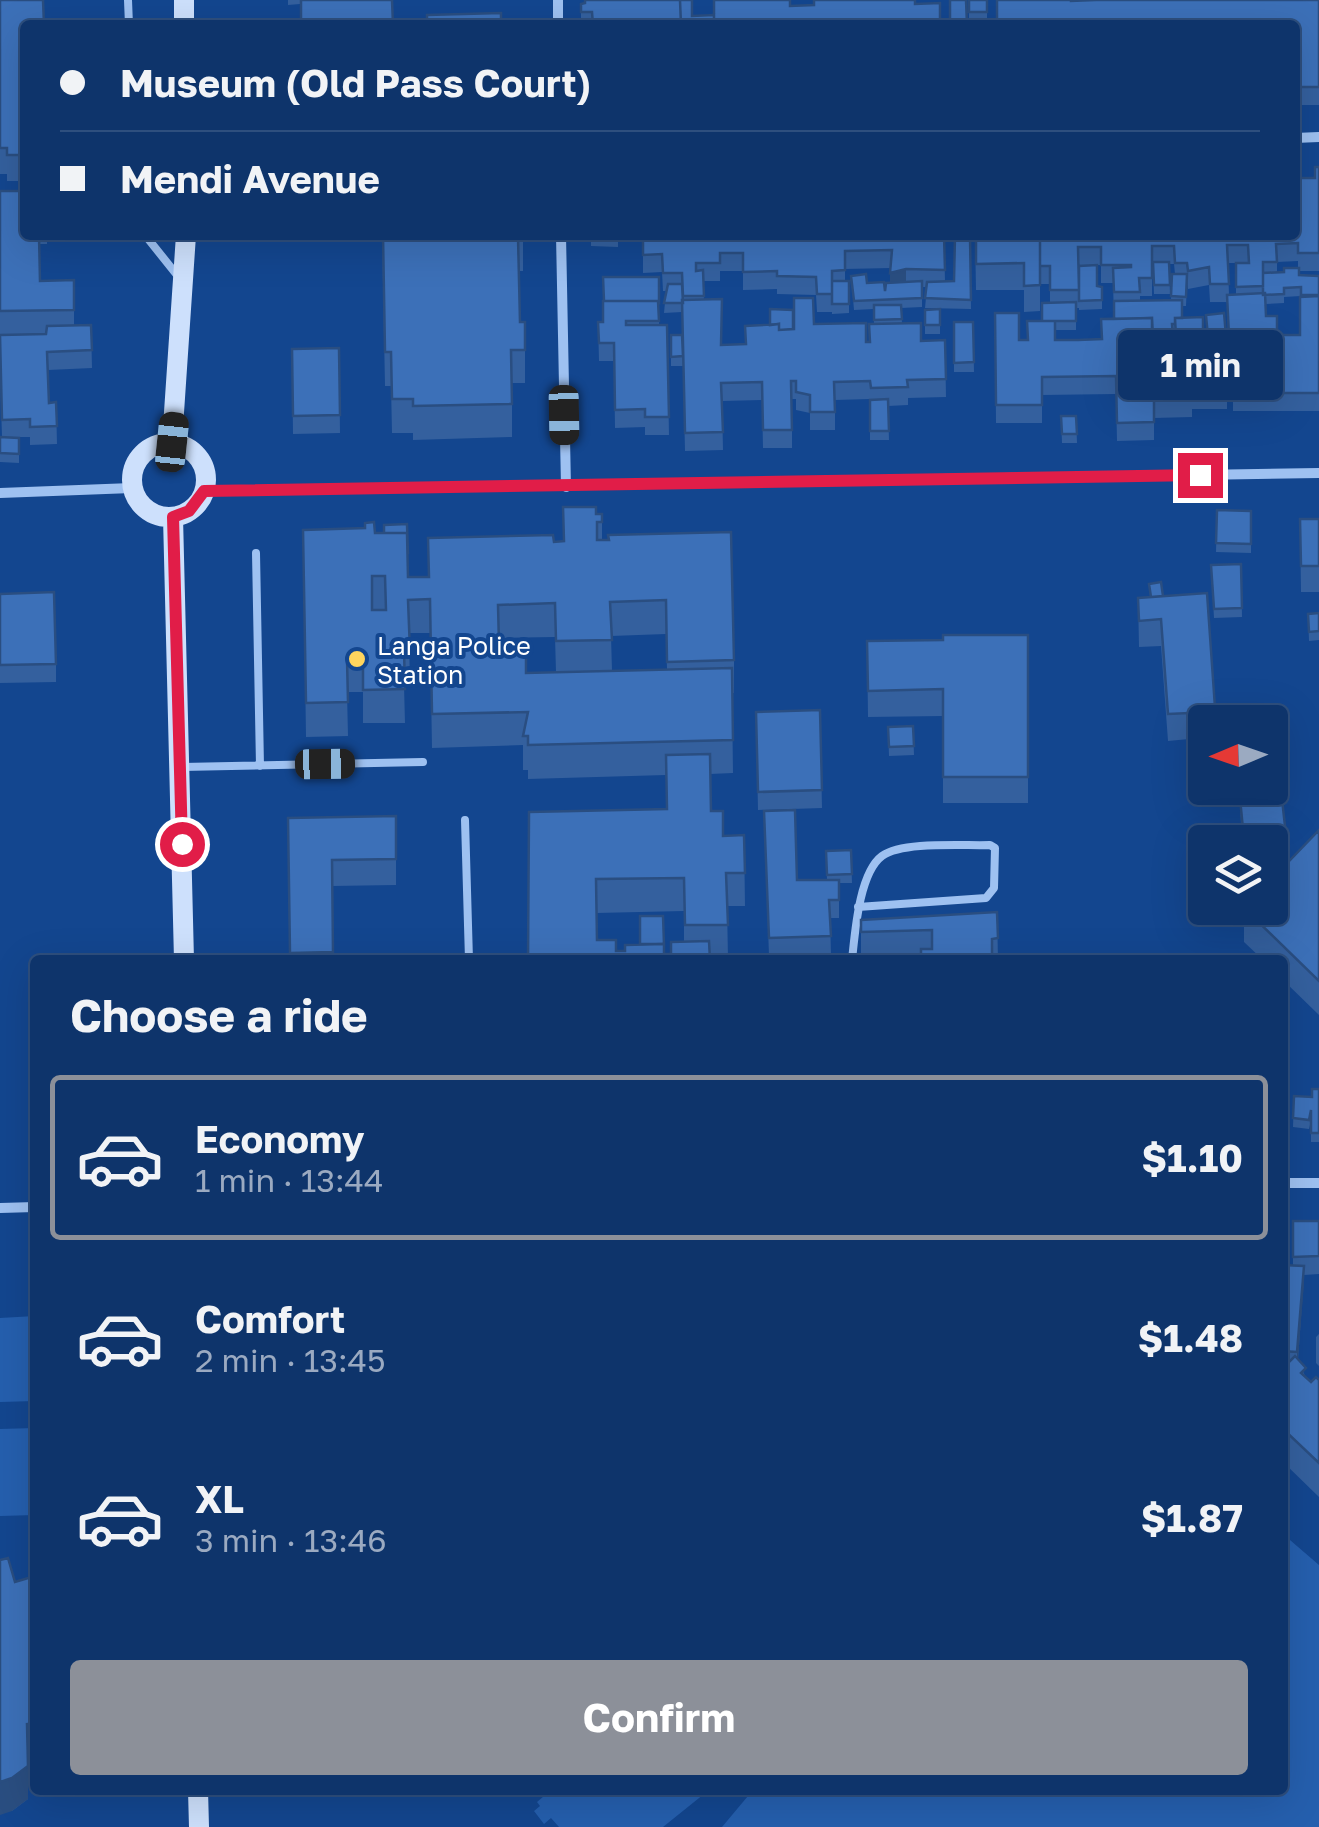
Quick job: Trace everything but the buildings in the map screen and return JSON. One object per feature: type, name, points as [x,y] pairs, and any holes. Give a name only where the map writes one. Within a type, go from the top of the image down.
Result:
[{"type":"street","points":[[172,442],[186,240]]},
{"type":"street","points":[[560,240],[566,487]]},
{"type":"street","points":[[172,442],[192,450],[204,469],[204,491],[189,511],[173,517],[143,507],[132,488],[134,466],[149,448],[172,442]]},
{"type":"street","points":[[204,491],[1319,473]]},
{"type":"street","points":[[0,493],[132,488]]},
{"type":"street","points":[[173,517],[184,955]]},
{"type":"street","points":[[1288,1183],[1319,1183]]},
{"type":"street","points":[[0,1208],[30,1207]]},
{"type":"street","points":[[198,1795],[198,1827]]},
{"type":"lane","points":[[148,240],[184,282]]},
{"type":"lane","points":[[256,553],[260,766]]},
{"type":"lane","points":[[180,767],[423,762]]},
{"type":"lane","points":[[466,820],[469,955]]},
{"type":"lane","points":[[853,955],[858,907],[874,864],[884,854],[904,848],[996,848],[994,888],[986,898],[858,907]]},
{"type":"shaded area","points":[[30,1316],[30,1401],[0,1402],[0,1318]]},
{"type":"shaded area","points":[[30,1428],[30,1515],[0,1516],[0,1429]]},
{"type":"shaded area","points":[[1288,1538],[1319,1565],[1319,1827],[722,1827],[749,1795],[1288,1795]]},
{"type":"shaded area","points":[[545,1795],[703,1795],[663,1827],[559,1827],[551,1818],[544,1824],[534,1811],[540,1806],[537,1802]]},
{"type":"place","name":"Langa Police Station","points":[[357,659]]},
{"type":"route","points":[[182,844],[173,517],[189,511],[204,491],[1200,475]]}]
